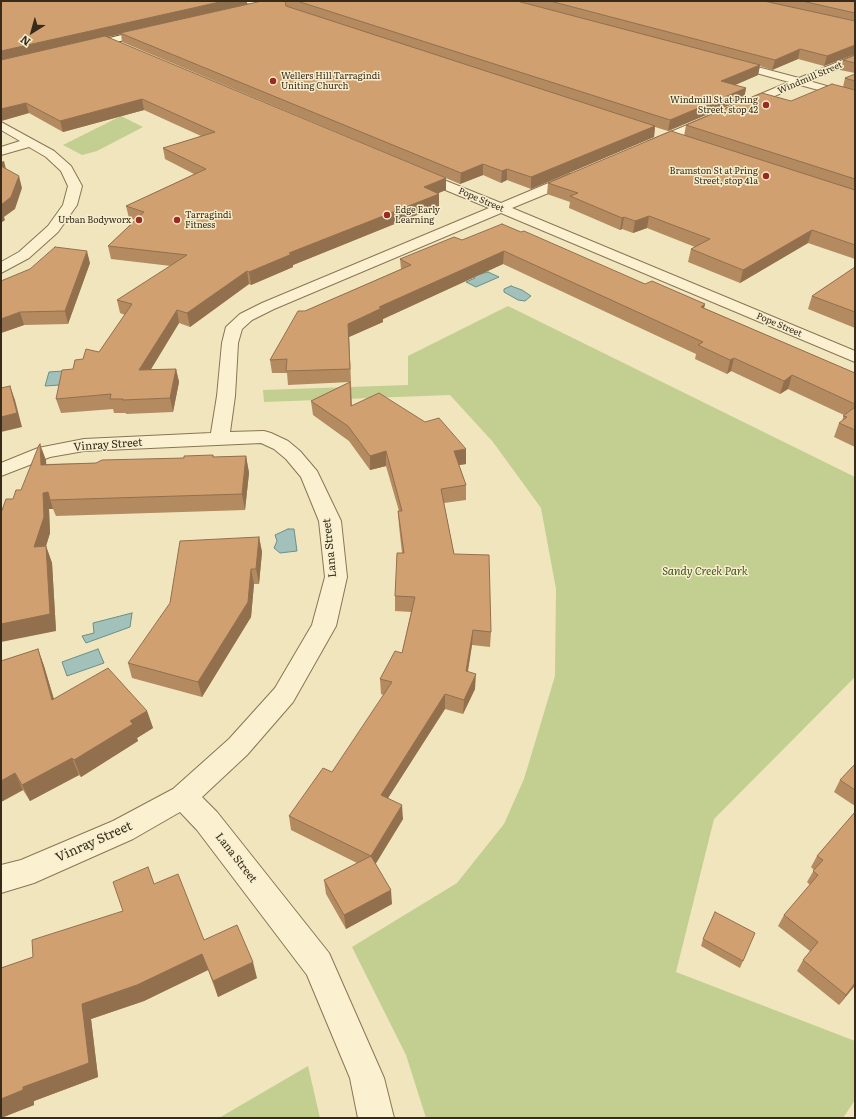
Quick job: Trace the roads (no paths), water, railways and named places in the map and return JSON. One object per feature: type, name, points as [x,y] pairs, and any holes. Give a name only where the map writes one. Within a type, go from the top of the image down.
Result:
[{"type":"street","points":[[246,5],[261,6],[271,4]]},
{"type":"street","points":[[77,48],[161,29]]},
{"type":"street","points":[[107,41],[129,51]]},
{"type":"street","name":"Windmill Street","points":[[640,150],[855,58]]},
{"type":"street","points":[[723,61],[855,97]]},
{"type":"street","points":[[1,125],[50,154],[67,169],[74,186],[70,205],[53,230],[24,254],[1,268]]},
{"type":"street","points":[[654,132],[684,142]]},
{"type":"street","points":[[1,151],[31,142]]},
{"type":"street","name":"Pope Street","points":[[407,169],[855,357]]},
{"type":"street","points":[[220,438],[226,396],[230,343],[234,327],[246,317],[589,171]]},
{"type":"street","name":"Lana Street","points":[[220,438],[264,437],[281,445],[293,455],[310,475],[330,521],[336,577],[324,626],[284,695],[238,747],[183,797],[206,821],[318,964],[367,1078],[376,1118]]},
{"type":"street","name":"Vinray Street","points":[[1,470],[45,452],[84,445],[220,438]]},
{"type":"street","name":"Vinray Street","points":[[1,879],[24,873],[123,830],[183,797]]},
{"type":"water","points":[[488,272],[499,277],[476,287],[466,282],[475,278],[473,276]]},
{"type":"water","points":[[511,286],[522,290],[531,296],[525,301],[518,300],[504,292],[504,289]]},
{"type":"water","points":[[63,371],[60,385],[45,386],[49,372]]},
{"type":"water","points":[[288,529],[294,529],[297,551],[280,553],[274,548],[277,541],[275,535]]},
{"type":"water","points":[[132,613],[130,627],[86,643],[82,636],[94,633],[93,623]]},
{"type":"water","points":[[98,649],[104,663],[67,676],[62,662]]},
{"type":"place","name":"Wellers Hill Tarragindi Uniting Church","points":[[273,81]]},
{"type":"place","name":"Windmill St at Pring Street, stop 42","points":[[766,105]]},
{"type":"place","name":"Bramston St at Pring Street, stop 41a","points":[[766,176]]},
{"type":"place","name":"Edge Early Learning","points":[[387,215]]},
{"type":"place","name":"Urban Bodyworx","points":[[139,220]]},
{"type":"place","name":"Tarragindi Fitness","points":[[177,220]]},
{"type":"park label","name":"Sandy Creek Park","points":[[705,572]]}]
